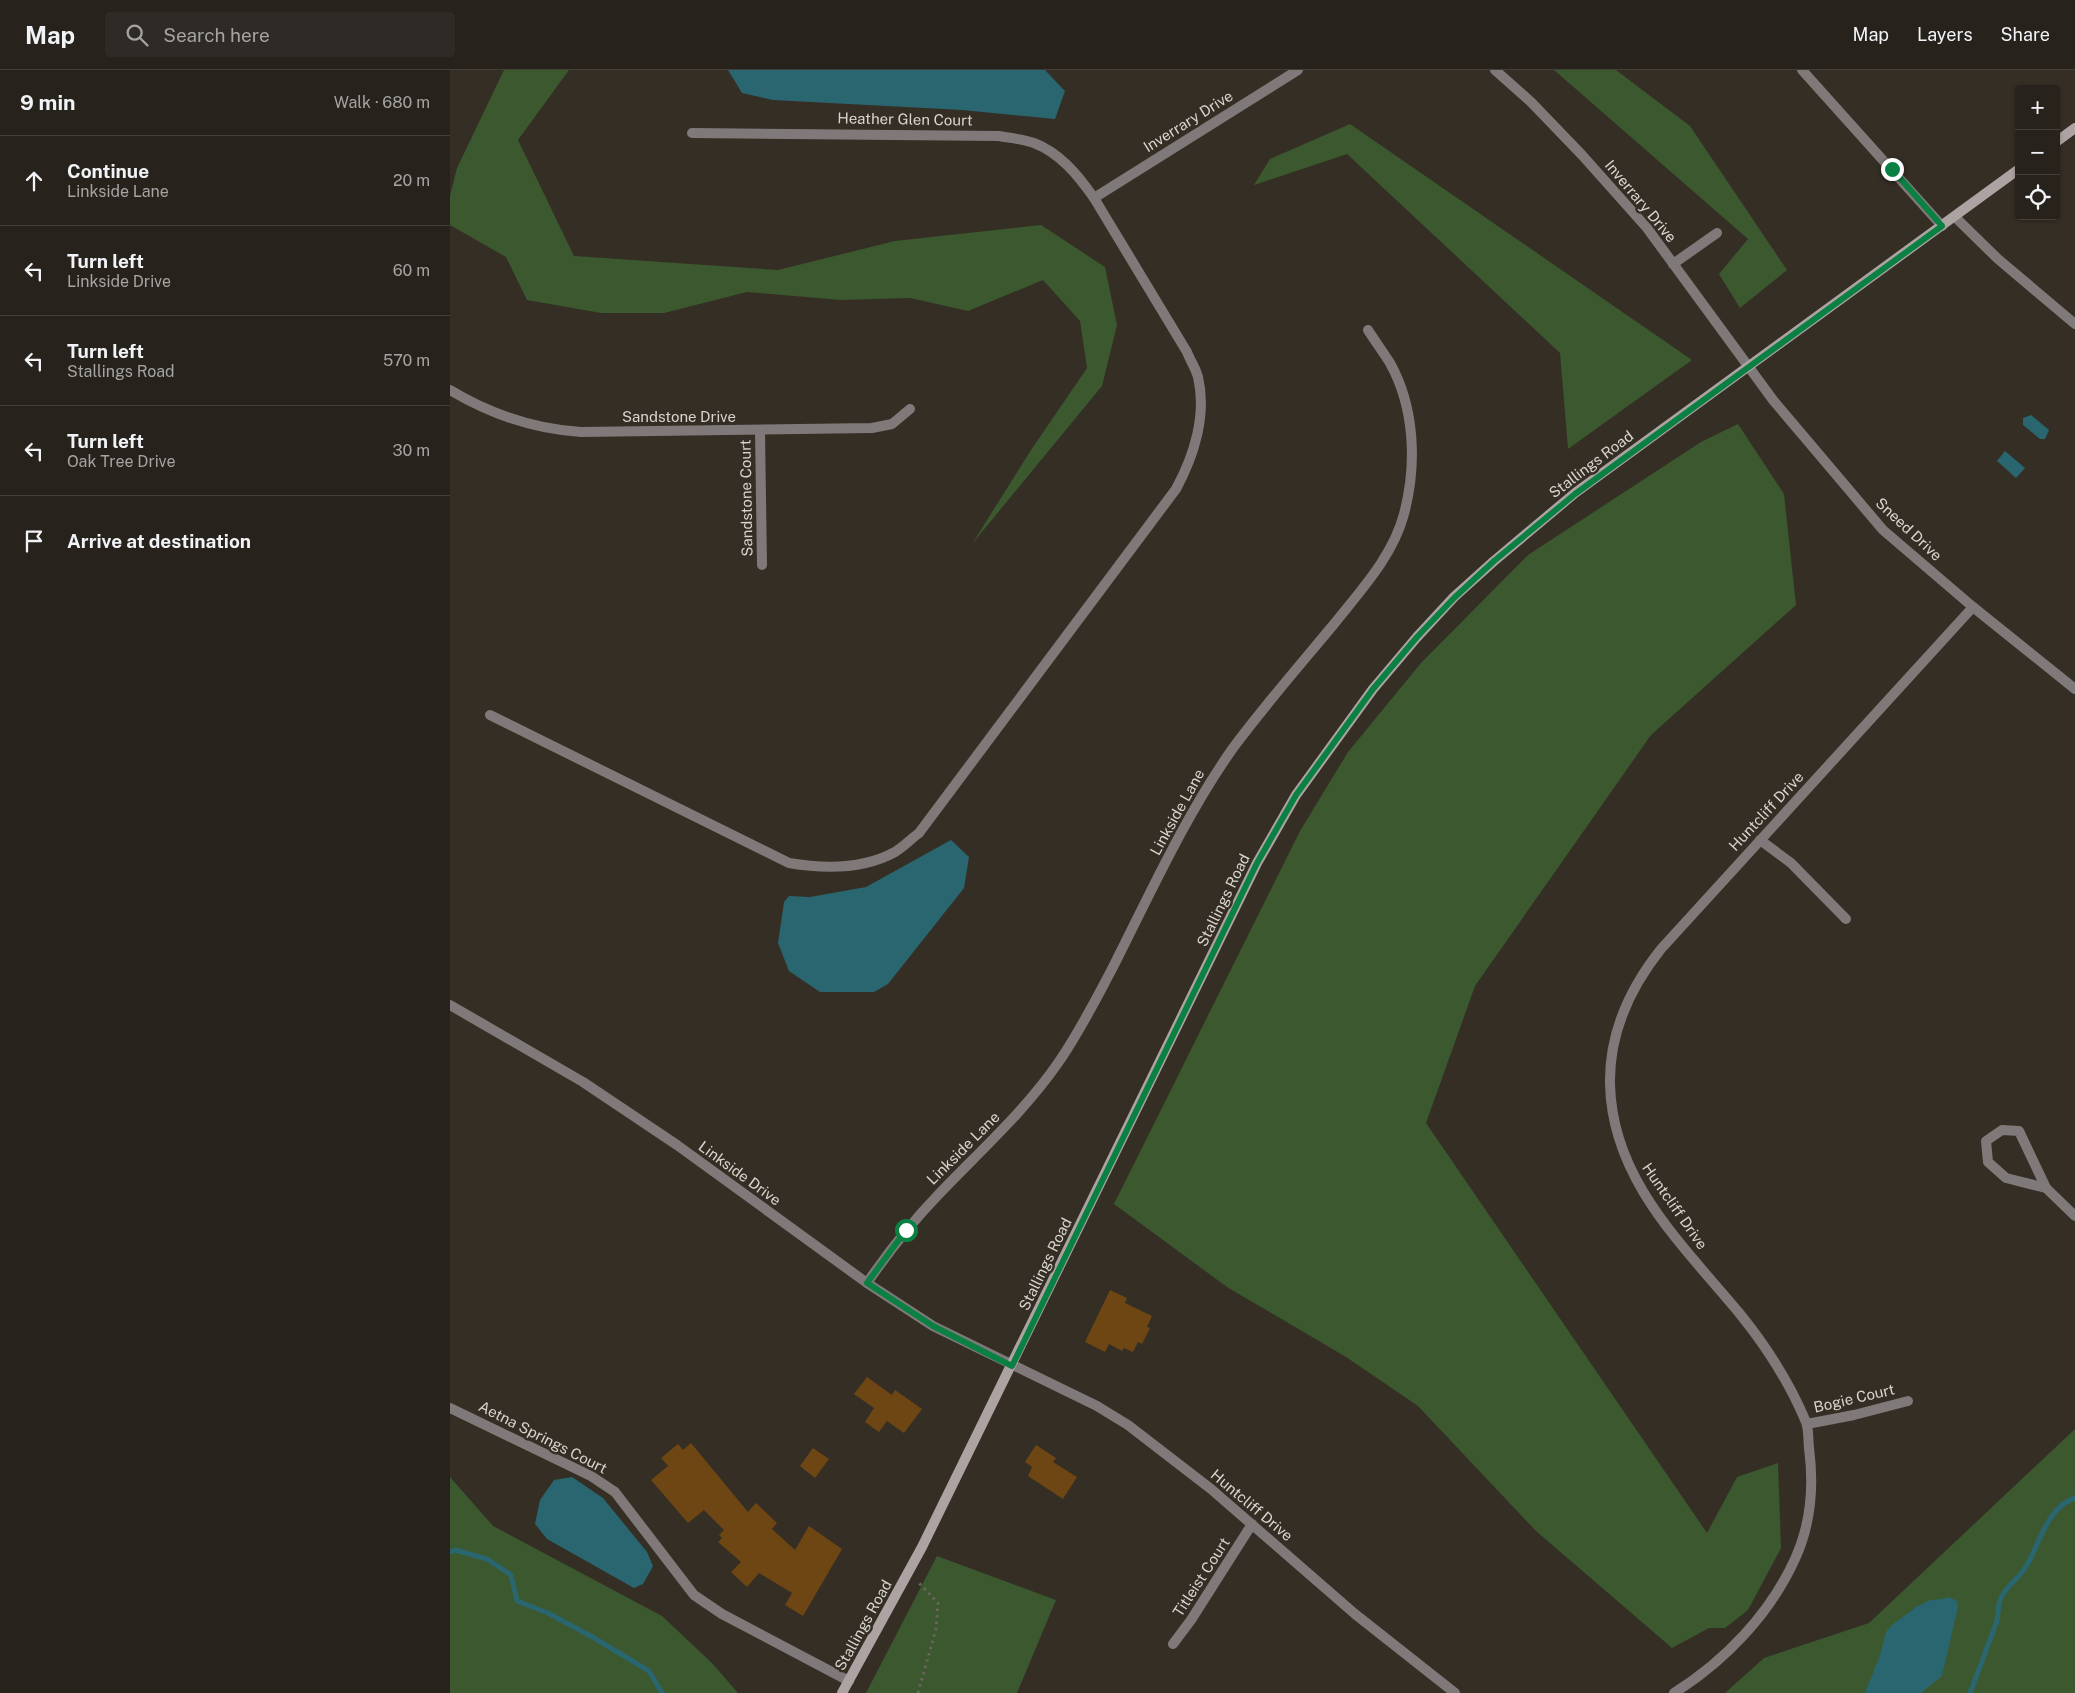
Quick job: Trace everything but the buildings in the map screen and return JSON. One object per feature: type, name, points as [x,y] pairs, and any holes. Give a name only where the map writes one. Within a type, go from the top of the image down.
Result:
[{"type":"street","name":"Inverrary Drive","points":[[1094,198],[1298,70]]},
{"type":"street","name":"Inverrary Drive","points":[[1495,70],[1531,102],[1582,155],[1647,228],[1748,366]]},
{"type":"street","points":[[1802,70],[1942,226]]},
{"type":"street","points":[[2060,139],[2075,128]]},
{"type":"street","name":"Heather Glen Court","points":[[490,715],[789,863],[814,867],[842,867],[878,860],[897,851],[919,833],[1176,489],[1189,465],[1198,437],[1200,402],[1198,377],[1187,352],[1094,198],[1078,175],[1057,155],[1034,143],[999,136],[692,133]]},
{"type":"street","name":"Stallings Road","points":[[842,1693],[907,1574],[1012,1366],[1257,863],[1296,795],[1344,727],[1417,637],[1454,598],[1494,561],[1575,494],[2015,172]]},
{"type":"street","points":[[1956,217],[1998,259],[2075,324]]},
{"type":"street","points":[[1673,264],[1718,233]]},
{"type":"street","name":"Linkside Lane","points":[[867,1283],[906,1230],[1016,1116],[1059,1062],[1092,1008],[1193,812],[1215,774],[1247,730],[1368,582],[1394,541],[1404,516],[1410,489],[1411,437],[1399,382],[1368,330]]},
{"type":"street","name":"Sneed Drive","points":[[1748,366],[1773,400],[1883,530],[1973,607],[2075,689]]},
{"type":"street","name":"Sandstone Drive","points":[[450,390],[490,411],[514,420],[565,431],[760,431],[872,428],[892,424],[910,409]]},
{"type":"street","name":"Sandstone Court","points":[[760,431],[762,565]]},
{"type":"street","name":"Huntcliff Drive","points":[[1674,1693],[1693,1681],[1732,1647],[1772,1599],[1789,1573],[1805,1533],[1809,1512],[1812,1471],[1806,1424],[1780,1372],[1762,1342],[1704,1273],[1638,1185],[1620,1146],[1610,1100],[1610,1069],[1613,1041],[1636,984],[1661,949],[1973,607]]},
{"type":"street","points":[[1760,840],[1791,863],[1846,919]]},
{"type":"street","name":"Linkside Drive","points":[[450,1005],[583,1082],[677,1145],[867,1283],[933,1326],[1012,1366]]},
{"type":"street","points":[[2046,1188],[2006,1178],[1988,1162],[1986,1141],[2002,1130],[2019,1131],[2046,1188],[2075,1216]]},
{"type":"street","name":"Huntcliff Drive","points":[[1012,1366],[1097,1406],[1128,1425],[1204,1483],[1355,1614],[1455,1693]]},
{"type":"street","name":"Bogie Court","points":[[1806,1424],[1854,1415],[1908,1401]]},
{"type":"street","name":"Aetna Springs Court","points":[[450,1408],[591,1476],[616,1492],[694,1595],[722,1614],[849,1681]]},
{"type":"street","name":"Titleist Court","points":[[1173,1644],[1191,1620],[1252,1524]]},
{"type":"path","points":[[907,1574],[928,1590],[938,1603],[936,1629],[918,1693]]},
{"type":"green space","points":[[504,70],[569,70],[518,140],[574,256],[778,270],[895,241],[1041,225],[1105,267],[1117,325],[1102,386],[972,544],[1031,450],[1087,368],[1080,321],[1043,280],[968,311],[910,298],[841,300],[747,292],[664,313],[601,313],[527,300],[506,257],[450,225],[450,196],[457,168]]},
{"type":"green space","points":[[1554,70],[1616,70],[1690,126],[1787,270],[1740,308],[1719,274],[1748,239]]},
{"type":"green space","points":[[1350,124],[1692,360],[1568,449],[1560,353],[1347,154],[1254,185],[1270,159]]},
{"type":"green space","points":[[1738,424],[1784,494],[1796,605],[1651,735],[1475,986],[1426,1123],[1707,1533],[1737,1477],[1778,1463],[1781,1548],[1748,1610],[1725,1628],[1709,1628],[1672,1648],[1536,1531],[1418,1406],[1346,1357],[1227,1287],[1114,1204],[1300,831],[1348,752],[1421,663],[1528,555],[1701,442]]},
{"type":"green space","points":[[2075,1429],[2075,1693],[1725,1693],[1764,1658],[1869,1623]]},
{"type":"green space","points":[[450,1477],[493,1526],[662,1616],[713,1664],[738,1693],[450,1693]]},
{"type":"green space","points":[[937,1556],[1056,1600],[1017,1693],[866,1693]]},
{"type":"water","points":[[728,70],[1045,70],[1065,91],[1055,119],[962,110],[773,100],[742,93]]},
{"type":"water","points":[[2031,415],[2049,430],[2045,439],[2040,439],[2023,425],[2023,418]]},
{"type":"water","points":[[2005,451],[2025,468],[2016,478],[1997,461]]},
{"type":"water","points":[[951,840],[969,857],[964,888],[888,984],[874,992],[820,992],[789,971],[778,943],[784,902],[789,896],[810,897],[866,887]]},
{"type":"water","points":[[572,1477],[603,1498],[647,1552],[653,1566],[643,1584],[634,1588],[547,1539],[535,1524],[540,1500],[554,1480]]},
{"type":"water","points":[[1949,1597],[1957,1601],[1958,1607],[1942,1676],[1921,1693],[1865,1693],[1880,1655],[1886,1632],[1892,1625],[1916,1607],[1930,1600]]},
{"type":"waterway","points":[[1970,1693],[1996,1624],[1999,1604],[2003,1594],[2025,1568],[2050,1519],[2065,1503],[2075,1498]]},
{"type":"waterway","points":[[450,1552],[455,1550],[487,1559],[511,1575],[517,1601],[548,1613],[649,1671],[662,1693]]},
{"type":"route","points":[[906,1230],[867,1283],[933,1326],[1012,1366],[1257,863],[1296,795],[1344,727],[1417,637],[1454,598],[1535,525],[1748,366],[1942,226],[1892,169]]}]
